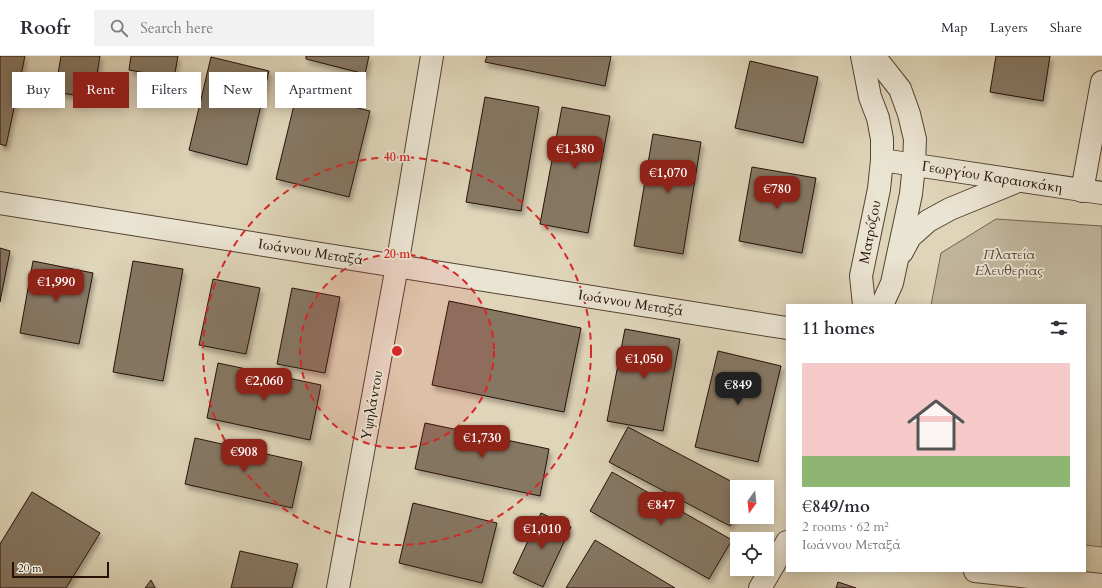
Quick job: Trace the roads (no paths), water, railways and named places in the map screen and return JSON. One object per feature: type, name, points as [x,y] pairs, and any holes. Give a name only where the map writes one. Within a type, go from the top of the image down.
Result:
[{"type":"street","name":"Υψηλάντου","points":[[338,588],[398,266],[432,56]]},
{"type":"street","name":"Ματρόζου","points":[[862,56],[870,97],[878,118],[882,139],[882,160],[879,189],[861,276],[864,304]]},
{"type":"street","points":[[874,56],[900,89],[909,114],[915,138],[911,194],[892,283],[882,304]]},
{"type":"street","points":[[1092,192],[1102,82]]},
{"type":"street","name":"Γεωργίου Καραισκάκη","points":[[882,160],[1092,192]]},
{"type":"street","points":[[898,258],[910,237],[928,221],[950,209],[1019,181]]},
{"type":"street","name":"Ιωάννου Μεταξά","points":[[0,203],[786,328]]},
{"type":"street","points":[[760,588],[786,547]]},
{"type":"street","points":[[984,572],[1102,585]]},
{"type":"park label","name":"Πλατεία Ελευθερίας","points":[[1009,262]]}]
